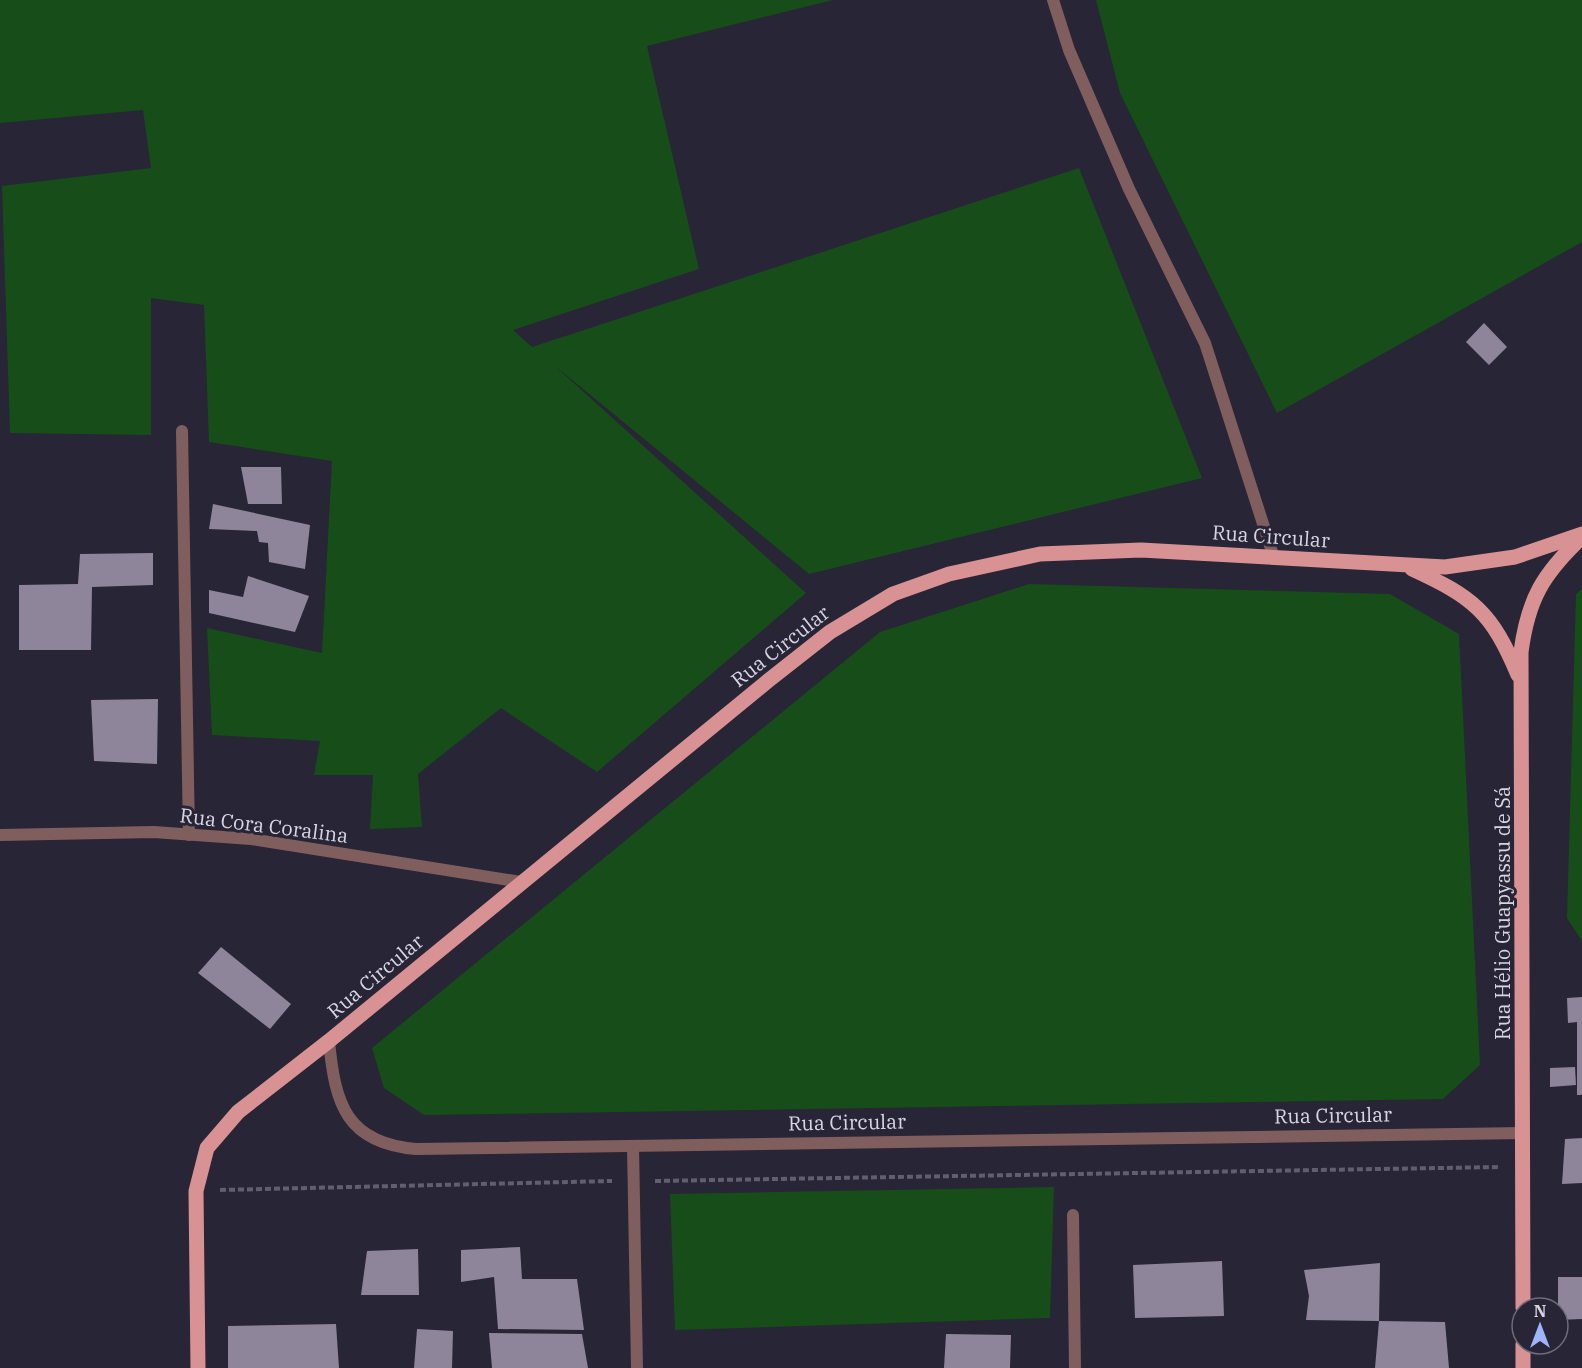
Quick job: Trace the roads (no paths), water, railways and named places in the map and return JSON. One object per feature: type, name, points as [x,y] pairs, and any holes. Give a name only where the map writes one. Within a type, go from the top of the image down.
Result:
[{"type":"main road","name":"Rua Circular","points":[[329,1041],[830,632],[893,594],[949,574],[999,561],[1041,554],[1142,550],[1445,567],[1515,557],[1582,536]]},
{"type":"main road","name":"Rua Hélio Guapyassu de Sá","points":[[1523,1296],[1520,680],[1524,630],[1534,596],[1558,560],[1582,536]]},
{"type":"main road","name":"Rua Circular","points":[[1406,566],[1459,592],[1474,603],[1505,644],[1520,680]]},
{"type":"main road","points":[[198,1368],[196,1191],[207,1148],[219,1132],[266,1088],[329,1041]]},
{"type":"street","points":[[1053,0],[1069,50],[1129,189],[1206,343],[1274,558]]},
{"type":"street","points":[[182,431],[189,835]]},
{"type":"street","name":"Rua Cora Coralina","points":[[0,835],[154,832],[251,839],[521,882]]},
{"type":"street","name":"Rua Circular","points":[[329,1041],[336,1095],[345,1112],[361,1131],[384,1144],[416,1149],[1524,1133]]},
{"type":"street","points":[[633,1146],[637,1368]]},
{"type":"street","points":[[1074,1215],[1075,1368]]}]
